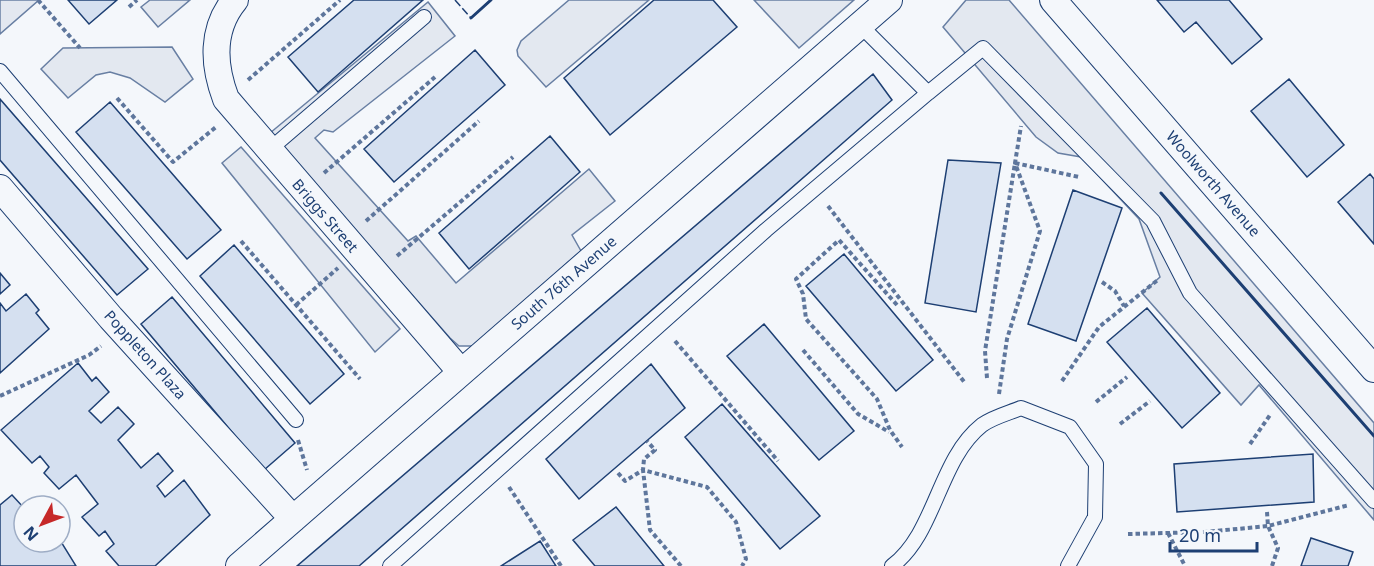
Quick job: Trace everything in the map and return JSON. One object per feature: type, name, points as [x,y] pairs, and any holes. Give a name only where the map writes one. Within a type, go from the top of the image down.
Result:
[{"type":"street","name":"Briggs Street","points":[[235,0],[221,25],[215,47],[218,71],[226,99],[461,372]]},
{"type":"street","name":"South 76th Avenue","points":[[239,566],[889,0]]},
{"type":"street","name":"Woolworth Avenue","points":[[1053,0],[1374,369]]},
{"type":"street","name":"Poppleton Plaza","points":[[0,188],[123,330],[294,519]]},
{"type":"lane","points":[[269,150],[424,17]]},
{"type":"lane","points":[[860,25],[928,93]]},
{"type":"lane","points":[[390,566],[815,189],[983,48],[1153,221],[1190,293],[1373,500]]},
{"type":"lane","points":[[0,71],[296,420]]},
{"type":"lane","points":[[892,566],[903,558],[931,509],[952,461],[982,425],[1021,408],[1070,427],[1096,464],[1095,517],[1068,566]]},
{"type":"path","points":[[38,0],[80,48]]},
{"type":"path","points":[[129,7],[137,0]]},
{"type":"path","points":[[226,99],[340,0]]},
{"type":"path","points":[[303,191],[435,77]]},
{"type":"path","points":[[117,98],[173,162],[200,141]]},
{"type":"path","points":[[376,211],[479,121]]},
{"type":"path","points":[[987,378],[985,351],[1021,126]]},
{"type":"path","points":[[376,274],[513,157]]},
{"type":"path","points":[[1015,163],[1078,177],[1106,172]]},
{"type":"path","points":[[996,419],[1006,339],[1040,231],[1015,163]]},
{"type":"path","points":[[815,189],[965,383]]},
{"type":"path","points":[[897,305],[839,240],[796,279],[803,294],[806,320],[877,399],[892,434],[902,447]]},
{"type":"path","points":[[241,241],[360,379]]},
{"type":"path","points":[[296,305],[357,252]]},
{"type":"path","points":[[1062,381],[1099,327],[1176,265]]},
{"type":"path","points":[[1102,282],[1115,291],[1124,306]]},
{"type":"path","points":[[661,324],[778,460]]},
{"type":"path","points":[[0,396],[89,355],[123,330]]},
{"type":"path","points":[[803,350],[858,414],[892,434]]},
{"type":"path","points":[[1096,402],[1127,377]]},
{"type":"path","points":[[1250,444],[1282,397]]},
{"type":"path","points":[[1120,424],[1150,401]]},
{"type":"path","points":[[296,420],[293,429],[307,470],[326,491]]},
{"type":"path","points":[[646,441],[655,450],[644,459],[643,470],[650,530],[681,566]]},
{"type":"path","points":[[497,470],[561,566]]},
{"type":"path","points":[[618,472],[625,481],[643,470],[707,487],[736,522],[746,559],[742,566]]},
{"type":"path","points":[[1128,534],[1268,526],[1373,500]]},
{"type":"path","points":[[1267,512],[1268,526],[1278,548],[1272,566]]},
{"type":"path","points":[[1168,533],[1185,566]]},
{"type":"shaded area","points":[[0,0],[39,0],[0,34]]},
{"type":"shaded area","points":[[150,0],[190,0],[158,27],[141,7]]},
{"type":"shaded area","points":[[569,0],[649,0],[546,87],[518,56],[517,50],[521,41]]},
{"type":"shaded area","points":[[754,0],[854,0],[799,48]]},
{"type":"shaded area","points":[[966,0],[1009,0],[1374,423],[1374,520],[1259,385],[1241,405],[1142,293],[1160,277],[1139,219],[1081,157],[1058,153],[1036,137],[943,27]]},
{"type":"shaded area","points":[[428,2],[455,36],[333,132],[324,130],[315,138],[408,241],[416,236],[456,283],[589,169],[615,201],[572,235],[581,251],[474,346],[459,346],[450,338],[270,133]]},
{"type":"shaded area","points":[[172,47],[193,79],[165,102],[130,78],[110,72],[96,75],[68,98],[41,69],[63,48]]},
{"type":"shaded area","points":[[241,147],[400,329],[375,352],[222,163]]},
{"type":"building","points":[[68,0],[117,0],[89,24]]},
{"type":"building","points":[[354,0],[423,0],[318,92],[288,57]]},
{"type":"building","points":[[654,0],[713,0],[737,27],[610,135],[564,78]]},
{"type":"building","points":[[1157,0],[1229,0],[1262,39],[1232,64],[1196,22],[1184,32]]},
{"type":"building","points":[[475,50],[505,85],[394,182],[364,149]]},
{"type":"building","points":[[873,74],[892,100],[359,566],[297,566]]},
{"type":"building","points":[[1289,79],[1344,145],[1307,177],[1251,111]]},
{"type":"building","points":[[0,99],[148,269],[117,295],[0,160]]},
{"type":"building","points":[[110,102],[221,230],[187,259],[76,132]]},
{"type":"building","points":[[550,136],[580,172],[469,269],[439,233]]},
{"type":"building","points":[[948,160],[1001,163],[976,312],[925,303]]},
{"type":"building","points":[[1370,174],[1374,179],[1374,244],[1338,202]]},
{"type":"building","points":[[1073,190],[1122,208],[1076,341],[1028,324]]},
{"type":"building","points":[[234,245],[344,374],[310,404],[200,276]]},
{"type":"building","points":[[844,254],[933,360],[896,391],[806,286]]},
{"type":"building","points":[[0,273],[10,285],[0,294]]},
{"type":"building","points":[[26,294],[39,310],[36,313],[49,329],[0,373],[0,303],[6,311]]},
{"type":"building","points":[[172,297],[295,443],[264,470],[141,324]]},
{"type":"building","points":[[1147,308],[1220,393],[1182,428],[1107,342]]},
{"type":"building","points":[[764,324],[854,431],[819,460],[727,356]]},
{"type":"building","points":[[78,363],[92,381],[96,377],[109,392],[89,411],[101,423],[118,407],[134,424],[118,440],[141,468],[158,453],[173,471],[157,486],[165,497],[184,480],[210,515],[155,566],[119,566],[106,551],[114,544],[105,531],[99,536],[82,517],[98,504],[76,475],[59,489],[44,473],[49,467],[40,456],[32,463],[1,430]]},
{"type":"building","points":[[651,364],[685,408],[579,499],[546,459]]},
{"type":"building","points":[[722,404],[820,516],[780,549],[685,437]]},
{"type":"building","points":[[1313,454],[1314,502],[1177,512],[1174,464]]},
{"type":"building","points":[[12,495],[12,554],[69,554],[76,566],[0,566],[0,505]]},
{"type":"building","points":[[616,507],[664,566],[595,566],[573,540]]},
{"type":"building","points":[[1311,538],[1353,552],[1348,566],[1301,566]]},
{"type":"building","points":[[540,541],[556,566],[501,566]]},
{"type":"fence","points":[[455,0],[471,18],[491,0]]},
{"type":"wall","points":[[471,18],[491,0]]},
{"type":"wall","points":[[1161,193],[1374,436]]}]
